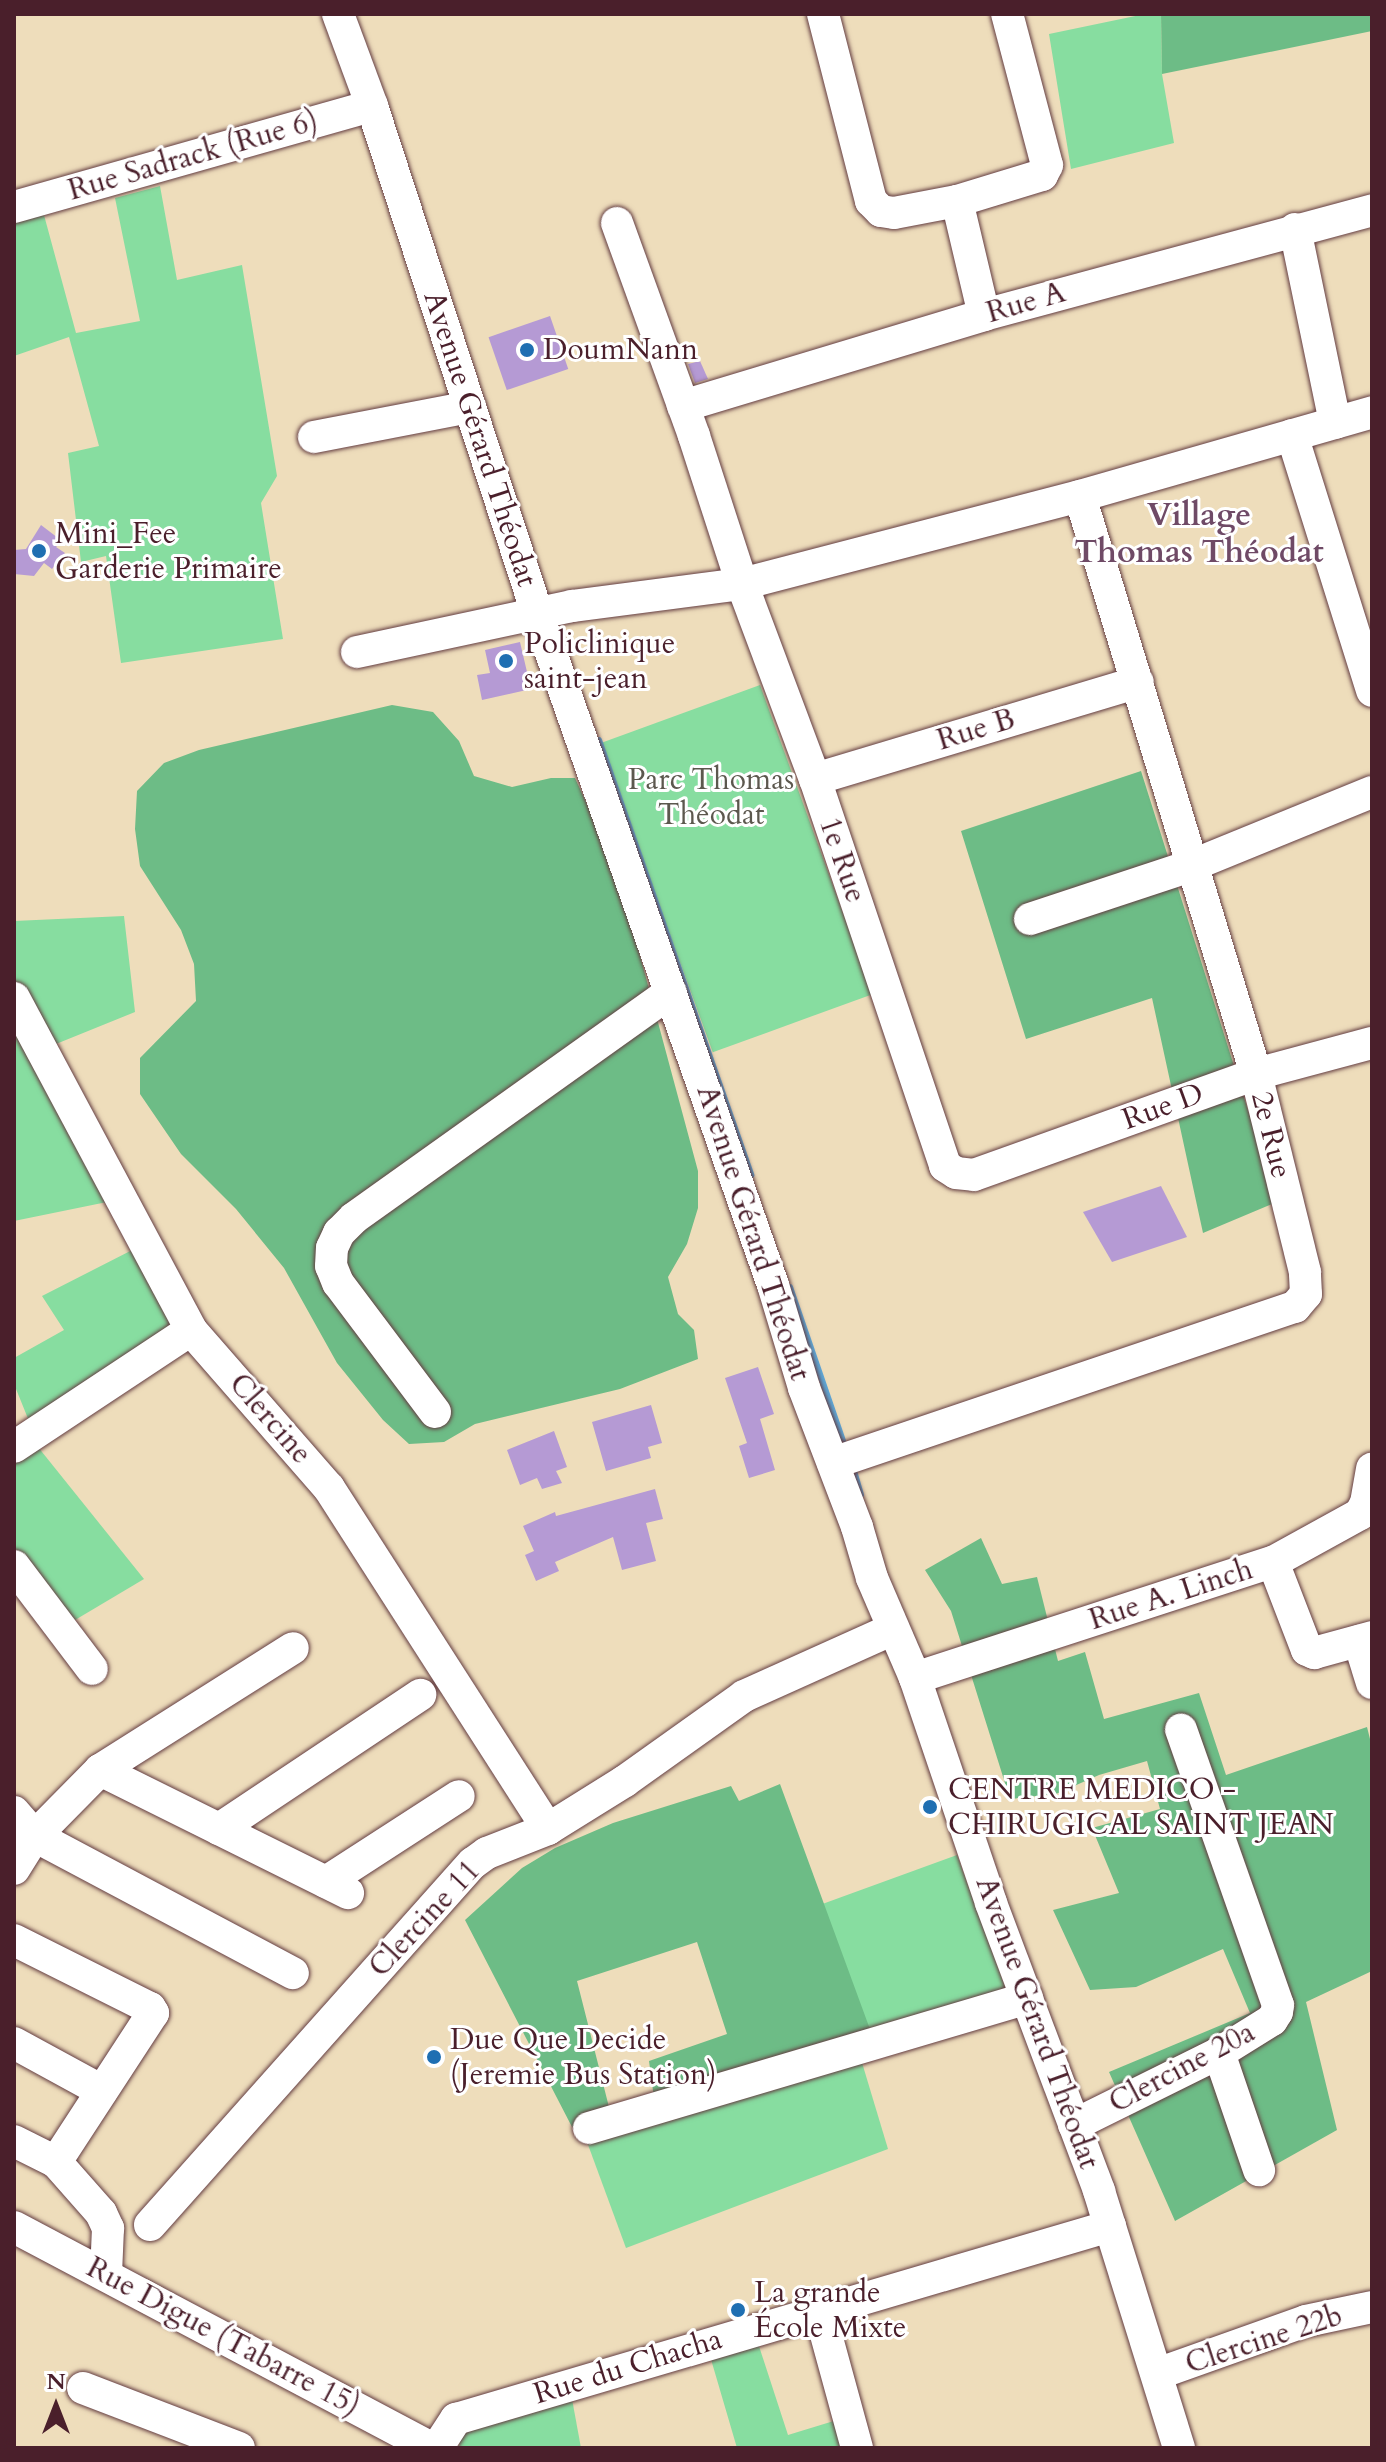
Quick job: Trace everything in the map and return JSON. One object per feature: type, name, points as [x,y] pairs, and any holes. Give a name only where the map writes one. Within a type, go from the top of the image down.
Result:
[{"type":"street","name":"Avenue Gérard Théodat","points":[[338,14],[372,106],[537,613],[833,1463],[893,1629],[920,1676],[1027,1998],[1166,2371],[1179,2448]]},
{"type":"street","points":[[823,14],[871,201],[881,211],[894,213],[957,201],[1042,175],[1046,170],[1007,14]]},
{"type":"street","name":"Rue Sadrack (Rue 6)","points":[[14,207],[372,106]]},
{"type":"street","points":[[957,201],[984,315]]},
{"type":"street","name":"Rue A","points":[[683,406],[984,315],[1372,210]]},
{"type":"street","name":"1e Rue","points":[[617,223],[683,406],[742,584],[815,779],[945,1166],[956,1173]]},
{"type":"street","points":[[1295,229],[1335,423]]},
{"type":"street","points":[[314,437],[470,407]]},
{"type":"street","points":[[357,652],[537,613],[742,584],[1080,496],[1372,412]]},
{"type":"street","points":[[1292,435],[1372,691]]},
{"type":"street","name":"2e Rue","points":[[833,1463],[1295,1307],[1306,1294],[1305,1272],[1256,1074],[1080,496]]},
{"type":"street","name":"Rue B","points":[[815,779],[1138,682]]},
{"type":"street","points":[[1030,919],[1193,865],[1372,792]]},
{"type":"street","points":[[435,1412],[338,1283],[331,1266],[332,1248],[339,1233],[354,1218],[671,992]]},
{"type":"street","name":"Clercine","points":[[14,998],[191,1330],[329,1488],[548,1829]]},
{"type":"street","name":"Rue D","points":[[956,1173],[974,1175],[1256,1074],[1372,1043]]},
{"type":"street","points":[[17,1435],[191,1330]]},
{"type":"street","points":[[1273,1562],[1360,1514],[1366,1503],[1372,1469]]},
{"type":"street","name":"Rue A. Linch","points":[[920,1676],[1273,1562],[1307,1650],[1314,1653],[1366,1639]]},
{"type":"street","points":[[14,1566],[92,1669]]},
{"type":"street","name":"Clercine 11","points":[[150,2225],[473,1863],[487,1853],[548,1829],[625,1781],[744,1696],[893,1629]]},
{"type":"street","points":[[1366,1639],[1372,1683]]},
{"type":"street","points":[[14,1869],[24,1824],[100,1770],[293,1648]]},
{"type":"street","points":[[219,1829],[420,1695]]},
{"type":"street","name":"Clercine 20a","points":[[1074,2125],[1219,2053],[1272,2020],[1278,2005],[1181,1730]]},
{"type":"street","points":[[100,1770],[337,1888],[459,1796]]},
{"type":"street","points":[[24,1824],[293,1973]]},
{"type":"street","points":[[14,1940],[150,2008],[153,2013],[56,2162]]},
{"type":"street","points":[[589,2128],[1027,1998]]},
{"type":"street","points":[[14,2043],[102,2091]]},
{"type":"street","points":[[1219,2053],[1259,2170]]},
{"type":"street","points":[[14,2141],[56,2162],[106,2221],[106,2274]]},
{"type":"street","name":"Rue du Chacha","points":[[434,2448],[456,2419],[819,2309],[1110,2226]]},
{"type":"street","name":"Rue Digue (Tabarre 15)","points":[[14,2227],[434,2448]]},
{"type":"street","name":"Clercine 22b","points":[[1166,2371],[1306,2321],[1372,2307]]},
{"type":"street","points":[[819,2309],[857,2448]]},
{"type":"street","points":[[83,2388],[239,2448]]},
{"type":"green space","points":[[1145,14],[1161,14],[1162,74],[1174,143],[1071,169],[1049,34]]},
{"type":"green space","points":[[1161,14],[1372,14],[1372,31],[1162,74]]},
{"type":"green space","points":[[160,186],[177,280],[242,265],[277,476],[261,503],[283,639],[121,663],[106,556],[81,562],[68,453],[99,446],[69,337],[14,356],[14,222],[44,215],[76,333],[140,321],[115,198]]},
{"type":"green space","name":"Parc Thomas Théodat","points":[[760,685],[873,994],[713,1052],[600,743]]},
{"type":"green space","points":[[392,705],[433,712],[459,741],[474,776],[512,787],[551,778],[575,778],[602,837],[628,911],[698,1171],[698,1208],[687,1244],[668,1277],[678,1314],[694,1330],[698,1359],[620,1389],[475,1424],[444,1442],[409,1444],[383,1420],[337,1363],[284,1268],[236,1209],[181,1154],[140,1094],[140,1058],[196,1001],[194,964],[181,930],[140,866],[135,829],[137,791],[164,763],[199,750]]},
{"type":"green space","points":[[1141,771],[1277,1202],[1203,1233],[1152,998],[1026,1039],[961,831]]},
{"type":"green space","points":[[124,916],[135,1012],[56,1044],[107,1202],[14,1221],[14,921]]},
{"type":"green space","points":[[142,1245],[175,1331],[31,1426],[14,1384],[14,1358],[64,1330],[42,1296]]},
{"type":"green space","points":[[34,1442],[144,1579],[70,1623],[14,1550],[14,1457]]},
{"type":"green space","points":[[981,1538],[1002,1584],[1037,1577],[1058,1661],[1085,1652],[1104,1719],[1199,1693],[1226,1775],[1367,1727],[1372,1747],[1372,1971],[1306,2002],[1337,2130],[1175,2221],[1109,2072],[1250,2013],[1223,1949],[1136,1987],[1090,1990],[1053,1910],[1119,1893],[1092,1828],[1160,1809],[1147,1761],[1099,1775],[1056,1794],[1010,1799],[951,1611],[925,1570]]},
{"type":"green space","points":[[780,1784],[871,2032],[654,2098],[649,2061],[727,2034],[697,1942],[577,1981],[610,2111],[572,2127],[465,1920],[522,1868],[555,1848],[613,1823],[731,1786],[739,1801]]},
{"type":"green space","points":[[957,1855],[1006,1989],[871,2039],[822,1904]]},
{"type":"green space","points":[[860,2056],[888,2149],[626,2248],[587,2142]]},
{"type":"green space","points":[[758,2343],[788,2435],[837,2420],[845,2448],[737,2448],[710,2356]]},
{"type":"green space","points":[[572,2399],[581,2448],[459,2448],[461,2433]]},
{"type":"building","name":"DoumNann","points":[[550,316],[568,369],[507,390],[489,337]]},
{"type":"building","points":[[700,361],[708,379],[695,383],[688,364]]},
{"type":"building","name":"Mini_Fee Garderie Primaire","points":[[41,525],[62,541],[56,547],[65,553],[52,569],[44,563],[34,576],[14,574],[14,550],[26,549]]},
{"type":"building","name":"Policlinique saint-jean","points":[[520,642],[531,689],[482,700],[477,675],[490,673],[485,650]]},
{"type":"building","points":[[1161,1186],[1187,1237],[1112,1262],[1083,1212]]},
{"type":"building","points":[[758,1367],[774,1414],[760,1419],[775,1470],[749,1478],[739,1446],[747,1443],[725,1378]]},
{"type":"building","points":[[651,1405],[662,1443],[648,1447],[651,1458],[606,1471],[592,1422]]},
{"type":"building","points":[[554,1431],[567,1467],[556,1471],[562,1483],[542,1489],[537,1478],[520,1485],[507,1450]]},
{"type":"building","points":[[655,1489],[663,1519],[646,1523],[656,1561],[622,1570],[613,1537],[555,1562],[559,1571],[536,1581],[525,1555],[534,1551],[523,1526],[555,1512],[556,1516]]},
{"type":"waterway","points":[[599,740],[751,1175]]},
{"type":"waterway","points":[[790,1287],[845,1447]]},
{"type":"waterway","points":[[853,1467],[861,1495]]},
{"type":"place","name":"DoumNann","points":[[527,350]]},
{"type":"place","name":"Mini_Fee Garderie Primaire","points":[[39,551]]},
{"type":"place","name":"Policlinique saint-jean","points":[[506,661]]},
{"type":"place","name":"CENTRE MEDICO - CHIRUGICAL SAINT JEAN","points":[[930,1807]]},
{"type":"place","name":"Due Que Decide (Jeremie Bus Station)","points":[[434,2057]]},
{"type":"place","name":"La grande École Mixte","points":[[738,2310]]},
{"type":"district","name":"Village Thomas Théodat","points":[[1199,534]]}]
